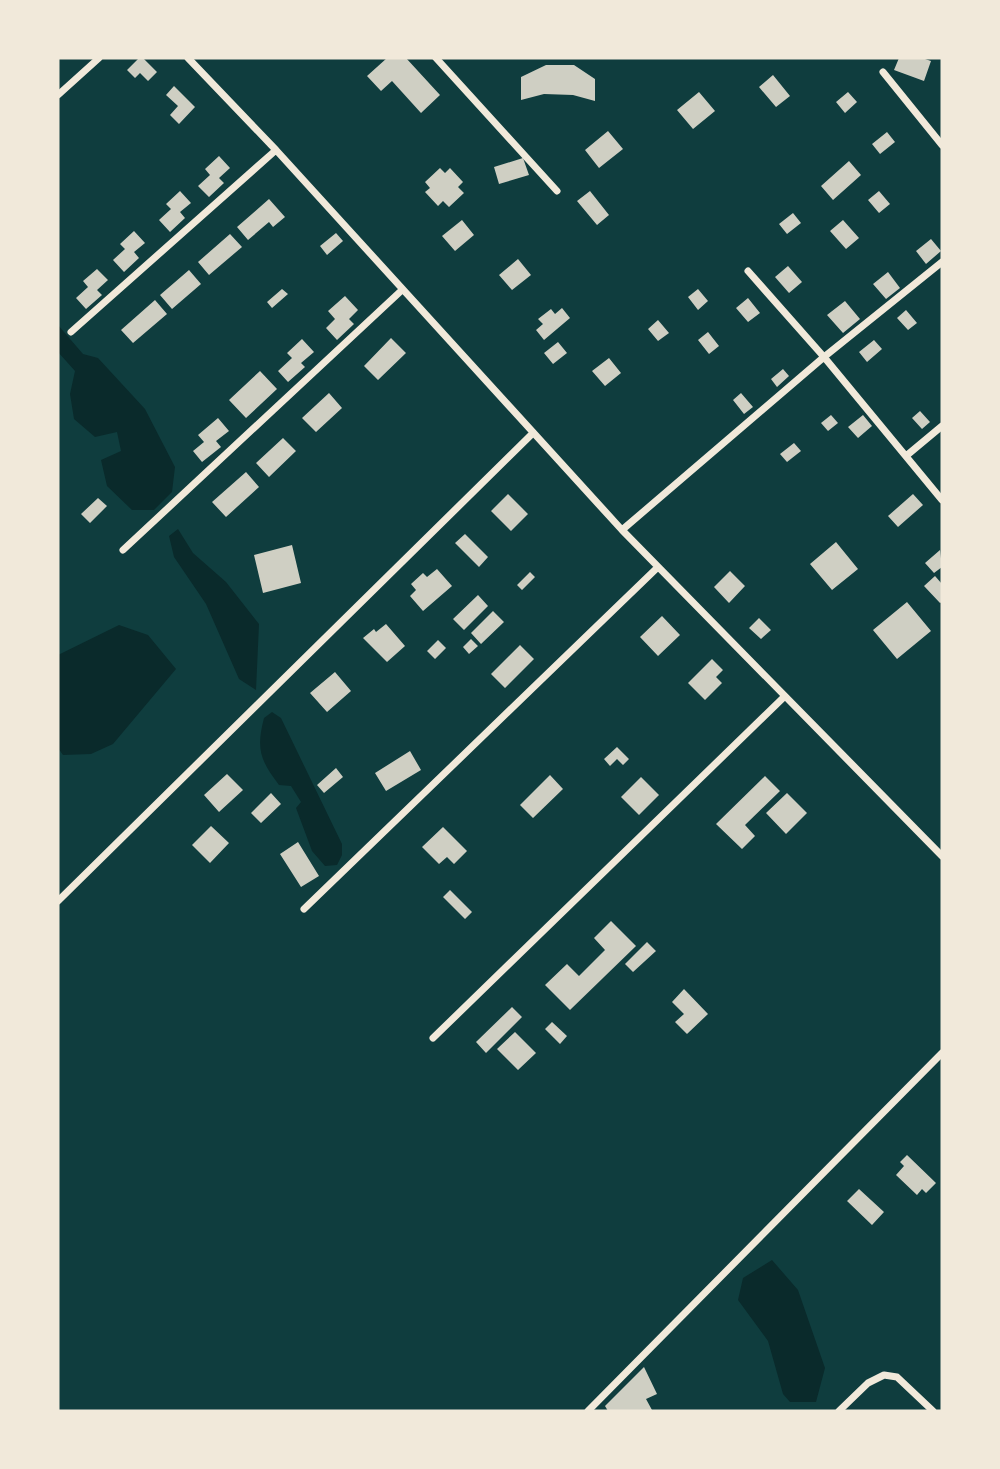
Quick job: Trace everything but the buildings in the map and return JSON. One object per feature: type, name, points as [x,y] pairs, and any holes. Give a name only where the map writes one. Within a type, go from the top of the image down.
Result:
[{"type":"street","points":[[58,95],[99,58]]},
{"type":"street","points":[[188,58],[276,150],[622,530],[942,856]]},
{"type":"street","points":[[436,58],[557,191]]},
{"type":"street","points":[[883,72],[942,145]]},
{"type":"street","points":[[71,332],[276,150]]},
{"type":"street","points":[[622,530],[824,357],[942,262]]},
{"type":"street","points":[[748,271],[824,357],[942,500]]},
{"type":"street","points":[[123,550],[402,290]]},
{"type":"street","points":[[906,456],[942,426]]},
{"type":"street","points":[[58,901],[533,433]]},
{"type":"street","points":[[304,909],[658,567]]},
{"type":"street","points":[[433,1038],[784,696]]},
{"type":"street","points":[[588,1411],[942,1053]]},
{"type":"street","points":[[839,1411],[868,1383],[884,1375],[897,1377],[933,1411]]},
{"type":"water","points":[[58,325],[83,354],[98,358],[145,409],[175,467],[172,492],[154,510],[132,510],[107,486],[101,460],[121,451],[117,432],[95,437],[74,419],[70,394],[75,371],[58,352]]},
{"type":"water","points":[[178,529],[193,553],[226,582],[259,624],[256,690],[239,679],[206,604],[174,557],[169,536]]},
{"type":"water","points":[[119,625],[148,635],[176,669],[113,744],[91,754],[63,755],[58,748],[58,655]]},
{"type":"water","points":[[272,712],[281,718],[342,844],[342,855],[337,865],[325,866],[312,851],[296,808],[301,802],[291,786],[279,785],[261,754],[260,738],[264,718]]},
{"type":"water","points":[[772,1260],[798,1290],[825,1368],[816,1402],[790,1402],[783,1394],[768,1341],[738,1300],[743,1278]]}]
